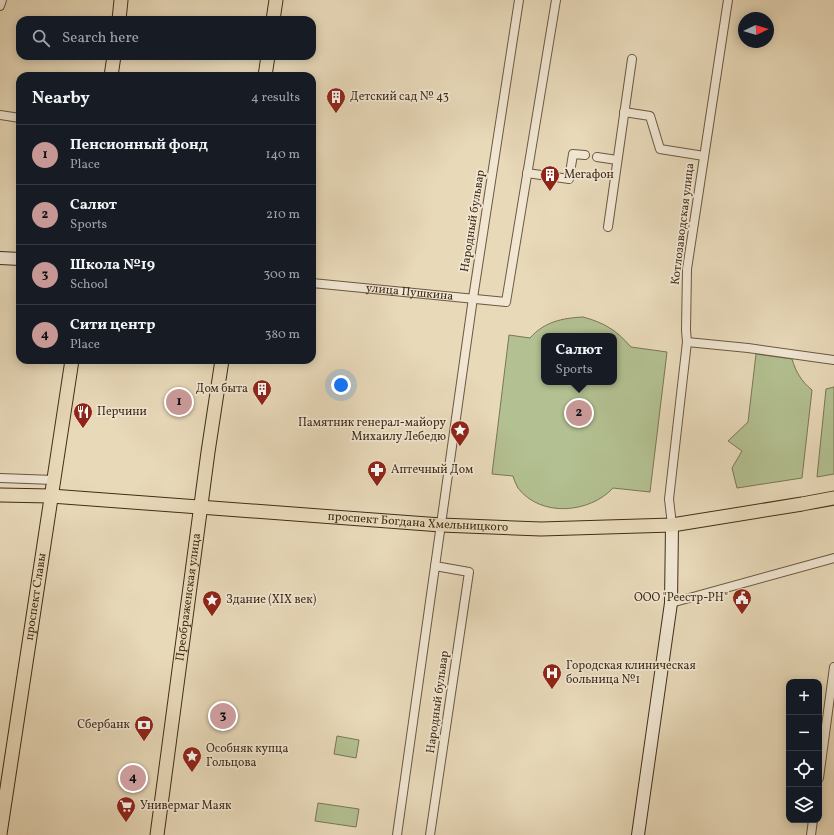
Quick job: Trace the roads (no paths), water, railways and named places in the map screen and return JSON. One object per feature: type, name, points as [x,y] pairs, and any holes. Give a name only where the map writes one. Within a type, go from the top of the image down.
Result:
[{"type":"main road","points":[[119,16],[121,0]]},
{"type":"main road","points":[[274,16],[276,0]]},
{"type":"main road","points":[[112,72],[113,60]]},
{"type":"main road","points":[[266,72],[267,60]]},
{"type":"main road","points":[[0,258],[16,259]]},
{"type":"main road","name":"проспект Славы","points":[[0,834],[71,364]]},
{"type":"main road","name":"Преображенская улица","points":[[157,835],[208,452],[221,364]]},
{"type":"main road","name":"проспект Богдана Хмельницкого","points":[[0,495],[51,496],[440,525],[541,529],[675,524],[834,498]]},
{"type":"main road","points":[[638,835],[670,603],[675,524]]},
{"type":"street","points":[[0,6],[2,0]]},
{"type":"street","name":"Народный бульвар","points":[[397,835],[473,298],[519,0]]},
{"type":"street","points":[[556,0],[527,173],[569,179],[574,154],[585,155]]},
{"type":"street","name":"Котлозаводская улица","points":[[675,524],[669,499],[687,342],[688,269],[728,0]]},
{"type":"street","points":[[608,227],[632,59]]},
{"type":"street","points":[[624,112],[650,116],[660,150],[704,156]]},
{"type":"street","points":[[0,115],[16,117]]},
{"type":"street","points":[[597,157],[618,160]]},
{"type":"street","name":"улица Пушкина","points":[[316,283],[506,302],[527,173]]},
{"type":"street","points":[[687,342],[748,348],[834,360]]},
{"type":"street","points":[[0,478],[54,480]]},
{"type":"street","points":[[670,603],[834,558]]},
{"type":"street","name":"Народный бульвар","points":[[430,835],[469,572],[435,566]]},
{"type":"street","points":[[822,756],[834,667]]},
{"type":"street","points":[[811,835],[813,823]]},
{"type":"place","name":"Детский сад № 43","points":[[336,114]]},
{"type":"place","name":"Мегафон","points":[[550,192]]},
{"type":"place","name":"Пенсионный фонд","points":[[179,402]]},
{"type":"place","name":"Дом быта","points":[[262,406]]},
{"type":"place","name":"Салют","points":[[579,413]]},
{"type":"place","name":"Перчини","points":[[83,429]]},
{"type":"place","name":"Памятник генерал-майору Михаилу Лебедю","points":[[460,447]]},
{"type":"place","name":"Аптечный Дом","points":[[377,487]]},
{"type":"place","name":"ООО \"Реестр-РН\"","points":[[742,615]]},
{"type":"place","name":"Здание (XIX век)","points":[[212,617]]},
{"type":"place","name":"Городская клиническая больница №1","points":[[552,690]]},
{"type":"place","name":"Школа №19","points":[[223,716]]},
{"type":"place","name":"Сбербанк","points":[[144,742]]},
{"type":"place","name":"Особняк купца Гольцова","points":[[192,773]]},
{"type":"place","name":"Сити центр","points":[[133,778]]},
{"type":"place","name":"Универмаг Маяк","points":[[126,823]]}]
